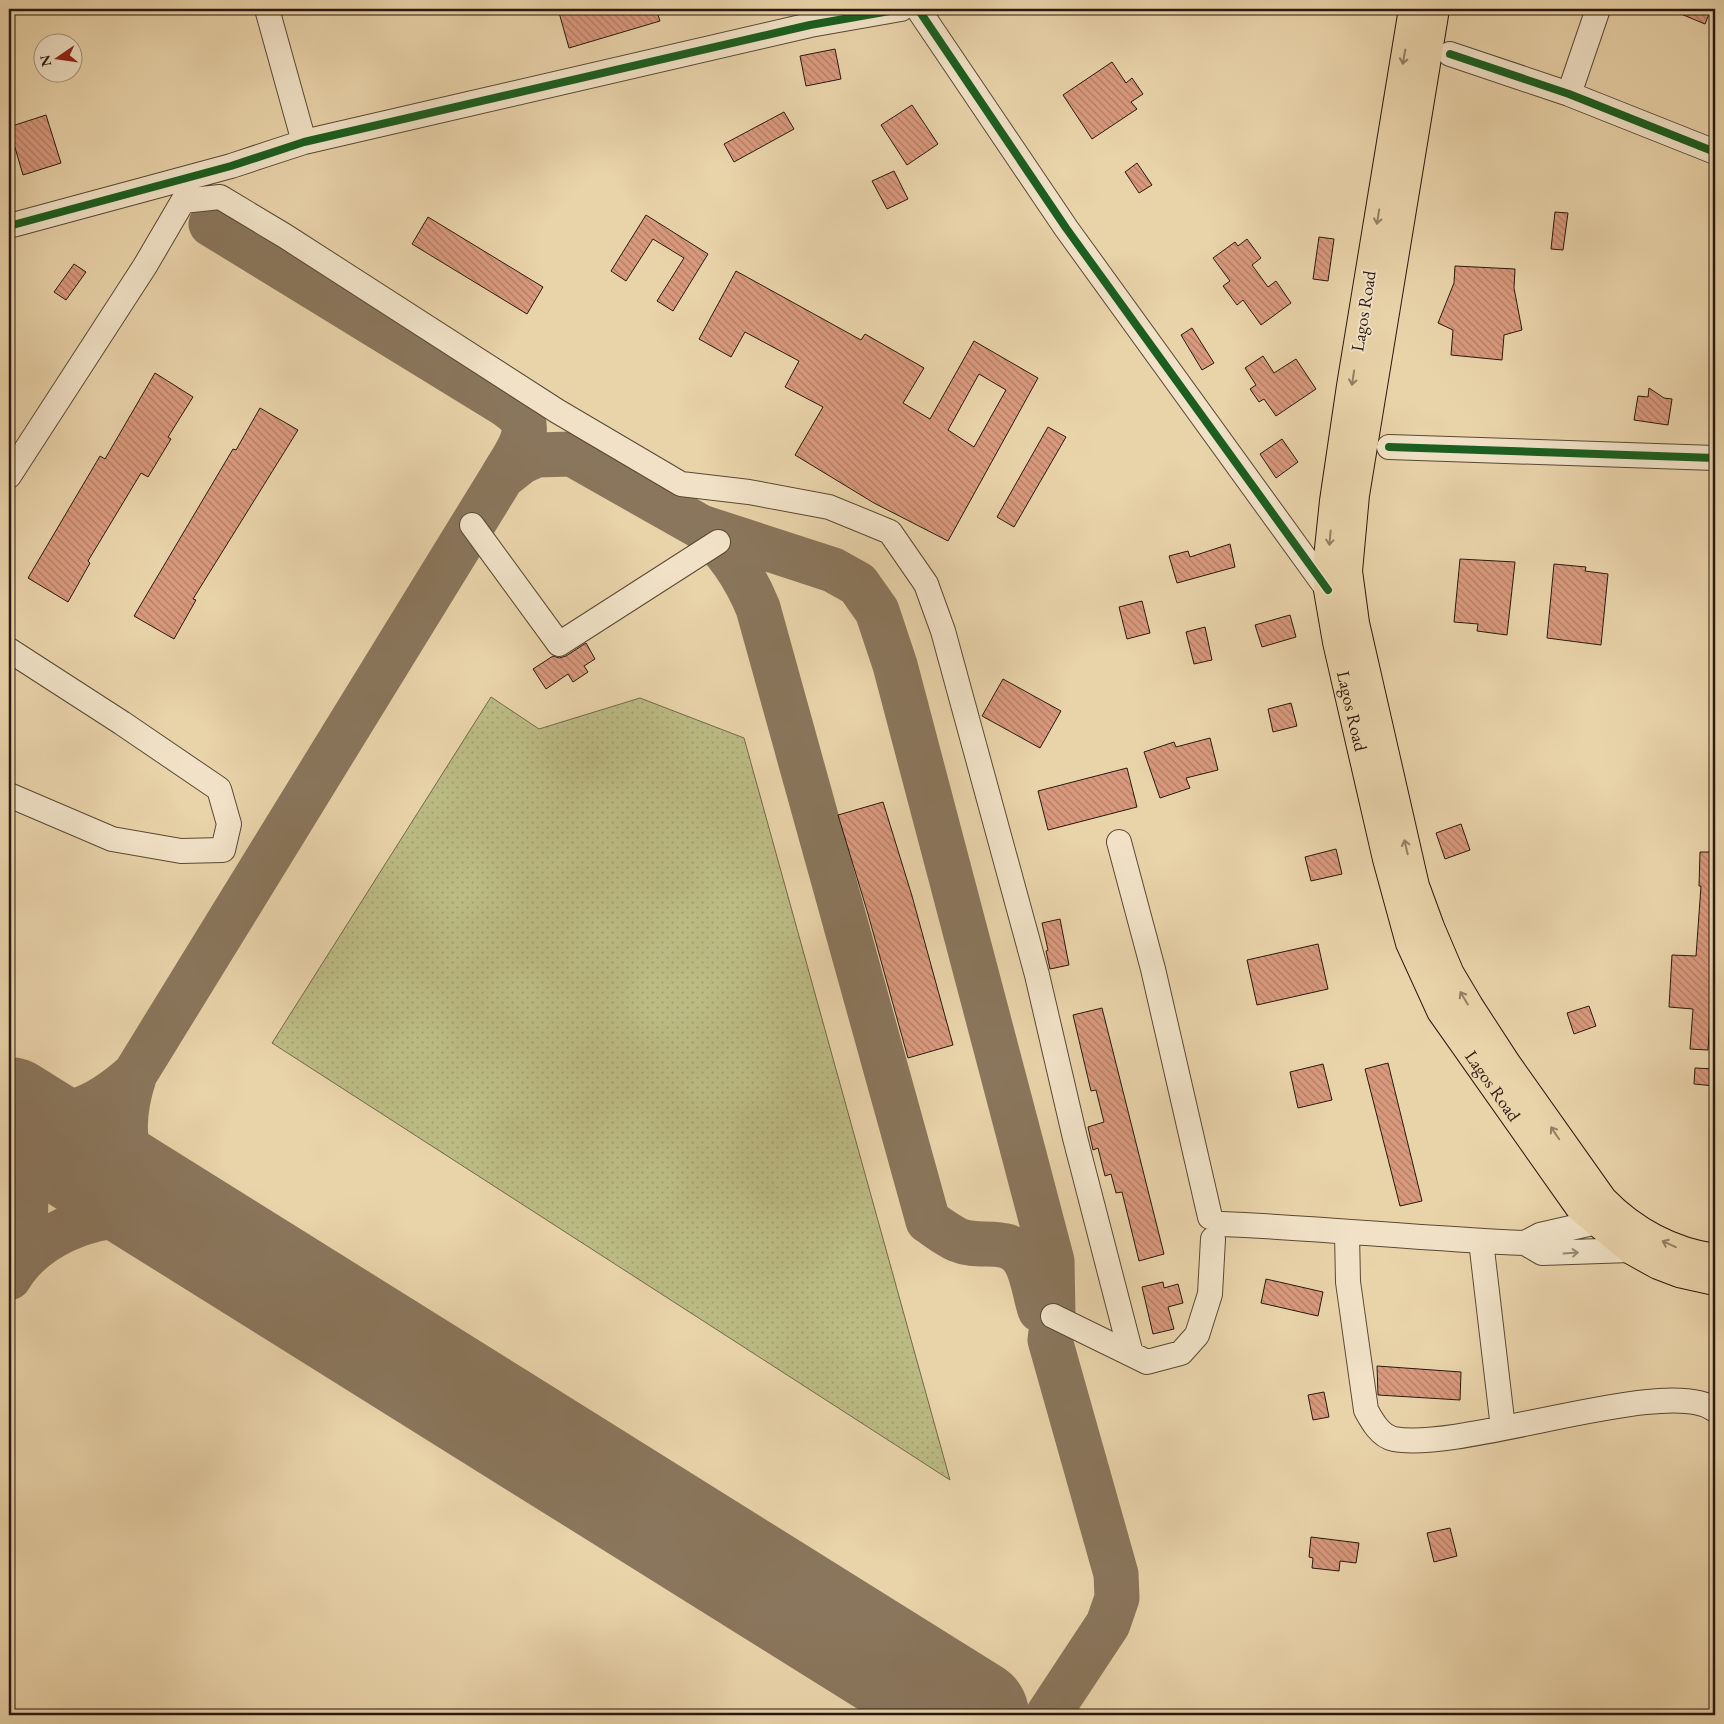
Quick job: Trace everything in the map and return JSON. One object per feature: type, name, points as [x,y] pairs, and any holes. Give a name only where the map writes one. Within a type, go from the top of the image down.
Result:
[{"type":"main road","name":"Lagos Road","points":[[1413,9],[1335,491],[1328,558],[1328,590],[1337,642],[1387,859],[1410,943],[1441,1011],[1580,1208],[1631,1250],[1658,1265],[1679,1273],[1715,1281]]},
{"type":"main road","name":"Lagos Road","points":[[1435,9],[1355,495],[1348,571],[1355,623],[1364,666],[1416,886],[1450,974],[1506,1063],[1603,1200],[1621,1219],[1642,1232],[1674,1247],[1715,1258]]},
{"type":"street","points":[[267,9],[304,142]]},
{"type":"street","points":[[9,226],[231,166],[304,142],[810,25],[901,9]]},
{"type":"street","points":[[918,9],[1066,228],[1328,590]]},
{"type":"street","points":[[1570,94],[1598,9]]},
{"type":"street","points":[[1450,54],[1570,94],[1715,152]]},
{"type":"street","points":[[9,476],[145,266],[183,201],[220,197],[285,236],[557,411],[680,484],[750,492],[829,507],[890,532],[926,584],[943,631],[1037,975],[1075,1138],[1131,1354]]},
{"type":"street","points":[[1388,447],[1715,458]]},
{"type":"street","points":[[472,525],[559,644],[718,542]]},
{"type":"street","points":[[9,650],[219,789],[229,824],[223,850],[181,851],[112,839],[9,795]]},
{"type":"street","points":[[1053,1316],[1147,1362],[1181,1353],[1197,1334],[1210,1294],[1215,1226],[1153,969],[1119,842]]},
{"type":"street","points":[[1525,1243],[1540,1235],[1598,1222]]},
{"type":"street","points":[[1215,1226],[1307,1227],[1347,1233],[1525,1243],[1542,1253],[1631,1250]]},
{"type":"street","points":[[1347,1233],[1348,1282],[1366,1410],[1377,1428],[1393,1438],[1432,1439],[1603,1409],[1677,1399],[1696,1402],[1715,1410]]},
{"type":"street","points":[[1481,1241],[1503,1428]]},
{"type":"shaded area","points":[[491,697],[539,729],[640,698],[744,738],[950,1480],[272,1043]]},
{"type":"building","points":[[558,9],[656,9],[660,21],[569,48]]},
{"type":"building","points":[[1669,9],[1711,9],[1705,24]]},
{"type":"building","points":[[835,49],[841,79],[806,86],[800,56]]},
{"type":"building","points":[[1112,62],[1126,83],[1132,78],[1143,94],[1131,102],[1137,109],[1092,139],[1063,95]]},
{"type":"building","points":[[912,105],[938,144],[907,165],[881,125]]},
{"type":"building","points":[[784,112],[794,129],[734,162],[724,144]]},
{"type":"building","points":[[46,115],[61,163],[23,175],[9,127]]},
{"type":"building","points":[[1137,163],[1152,185],[1139,193],[1125,172]]},
{"type":"building","points":[[894,171],[908,199],[887,209],[872,181]]},
{"type":"building","points":[[1555,212],[1568,213],[1563,250],[1551,249]]},
{"type":"building","points":[[646,215],[708,254],[673,311],[657,301],[684,258],[653,239],[626,281],[611,271]]},
{"type":"building","points":[[428,217],[543,287],[527,314],[412,244]]},
{"type":"building","points":[[1319,237],[1334,239],[1328,281],[1313,279]]},
{"type":"building","points":[[1247,239],[1261,258],[1252,265],[1268,287],[1276,281],[1291,303],[1261,325],[1243,300],[1237,305],[1223,286],[1230,281],[1213,258],[1235,242],[1238,246]]},
{"type":"building","points":[[74,264],[86,272],[66,300],[54,292]]},
{"type":"building","points":[[1455,266],[1515,269],[1514,288],[1522,330],[1504,335],[1502,360],[1451,355],[1453,330],[1438,323],[1454,283]]},
{"type":"building","points":[[736,271],[861,340],[865,334],[924,368],[903,403],[930,419],[974,341],[1038,378],[948,541],[874,503],[795,455],[823,407],[785,387],[799,361],[745,332],[731,357],[699,339]],"holes":[[[979,374],[1006,390],[974,447],[948,430]]]},
{"type":"building","points":[[1192,328],[1214,363],[1202,370],[1181,335]]},
{"type":"building","points":[[1263,356],[1274,373],[1296,359],[1316,389],[1276,416],[1264,399],[1259,402],[1250,389],[1256,385],[1245,368]]},
{"type":"building","points":[[155,373],[193,397],[168,437],[171,439],[148,477],[141,473],[88,561],[90,563],[68,602],[28,578],[100,456],[105,459]]},
{"type":"building","points":[[1649,388],[1664,398],[1672,399],[1668,425],[1634,420],[1638,396],[1648,397]]},
{"type":"building","points":[[260,408],[298,430],[193,599],[196,600],[174,639],[134,616],[233,449],[236,450]]},
{"type":"building","points":[[1048,427],[1066,437],[1014,527],[997,517]]},
{"type":"building","points":[[1282,439],[1298,462],[1276,478],[1260,454]]},
{"type":"building","points":[[1230,544],[1235,567],[1177,583],[1169,556],[1188,551],[1190,557]]},
{"type":"building","points":[[1460,559],[1515,562],[1507,635],[1477,631],[1478,624],[1454,622]]},
{"type":"building","points":[[1554,564],[1586,567],[1585,571],[1608,574],[1601,645],[1547,638]]},
{"type":"building","points":[[1142,601],[1150,633],[1127,639],[1119,607]]},
{"type":"building","points":[[1290,615],[1296,637],[1262,647],[1255,625]]},
{"type":"building","points":[[1205,627],[1212,660],[1194,664],[1186,632]]},
{"type":"building","points":[[586,643],[595,659],[584,666],[588,672],[573,682],[568,674],[546,689],[533,669],[553,656],[559,658],[566,656]]},
{"type":"building","points":[[1003,679],[1061,711],[1040,748],[982,716]]},
{"type":"building","points":[[1291,703],[1297,726],[1273,732],[1268,709]]},
{"type":"building","points":[[1210,738],[1218,770],[1186,778],[1190,788],[1160,798],[1144,752],[1174,742],[1176,747]]},
{"type":"building","points":[[1127,768],[1137,807],[1048,830],[1038,791]]},
{"type":"building","points":[[883,802],[912,896],[953,1045],[908,1058],[838,815]]},
{"type":"building","points":[[1461,824],[1470,850],[1445,859],[1436,833]]},
{"type":"building","points":[[1336,849],[1342,874],[1311,881],[1305,857]]},
{"type":"building","points":[[1700,852],[1715,852],[1715,943],[1708,1050],[1690,1049],[1693,1009],[1669,1007],[1672,955],[1696,956],[1701,886],[1699,886]]},
{"type":"building","points":[[1060,919],[1069,965],[1050,969],[1042,923]]},
{"type":"building","points":[[1318,944],[1328,989],[1257,1005],[1247,960]]},
{"type":"building","points":[[1589,1006],[1596,1026],[1574,1034],[1567,1013]]},
{"type":"building","points":[[1102,1008],[1164,1254],[1139,1261],[1122,1192],[1116,1193],[1111,1174],[1105,1176],[1098,1148],[1093,1150],[1088,1127],[1104,1122],[1096,1090],[1091,1091],[1073,1015]]},
{"type":"building","points":[[1388,1063],[1422,1201],[1400,1206],[1365,1069]]},
{"type":"building","points":[[1323,1064],[1332,1100],[1298,1108],[1290,1072]]},
{"type":"building","points":[[1695,1068],[1715,1069],[1715,1086],[1694,1084]]},
{"type":"building","points":[[1266,1279],[1323,1292],[1318,1316],[1261,1303]]},
{"type":"building","points":[[1163,1282],[1164,1288],[1178,1284],[1183,1303],[1168,1307],[1174,1329],[1153,1334],[1142,1287]]},
{"type":"building","points":[[1377,1366],[1461,1372],[1460,1400],[1378,1395]]},
{"type":"building","points":[[1324,1392],[1329,1417],[1313,1420],[1308,1395]]},
{"type":"building","points":[[1450,1528],[1457,1556],[1434,1562],[1427,1533]]},
{"type":"building","points":[[1311,1537],[1359,1543],[1356,1563],[1340,1561],[1339,1571],[1312,1568],[1313,1558],[1309,1557]]},
{"type":"taxiway","points":[[211,224],[514,411],[523,423],[523,438],[520,447],[502,477]]},
{"type":"taxiway","points":[[178,1218],[147,1186],[130,1154],[126,1137],[125,1118],[128,1098],[135,1074],[502,477],[521,462],[537,455],[572,454],[701,527],[833,570],[858,584],[877,611],[895,665],[1052,1261],[1053,1316],[1050,1340],[1116,1574],[1117,1598],[1108,1624],[1048,1715]]},
{"type":"taxiway","points":[[701,527],[727,554],[747,585],[758,608],[928,1221],[958,1240],[967,1243],[1003,1245],[1018,1253],[1025,1261],[1030,1272],[1040,1310]]},
{"type":"taxiway","points":[[9,1109],[46,1114],[77,1110],[105,1097],[135,1074]]},
{"type":"taxiway","points":[[9,1139],[22,1174],[26,1206],[22,1238],[11,1273]]},
{"type":"taxiway","points":[[9,1278],[33,1250],[48,1239],[82,1223],[100,1218],[137,1215],[157,1218],[189,1227]]},
{"type":"runway","points":[[9,1113],[973,1715]]},
{"type":"cycle path","points":[[9,226],[231,166],[304,142],[810,25],[901,9]]},
{"type":"cycle path","points":[[918,9],[1066,228],[1328,590]]},
{"type":"cycle path","points":[[1450,54],[1569,94],[1715,152]]},
{"type":"cycle path","points":[[1389,447],[1715,458]]}]
